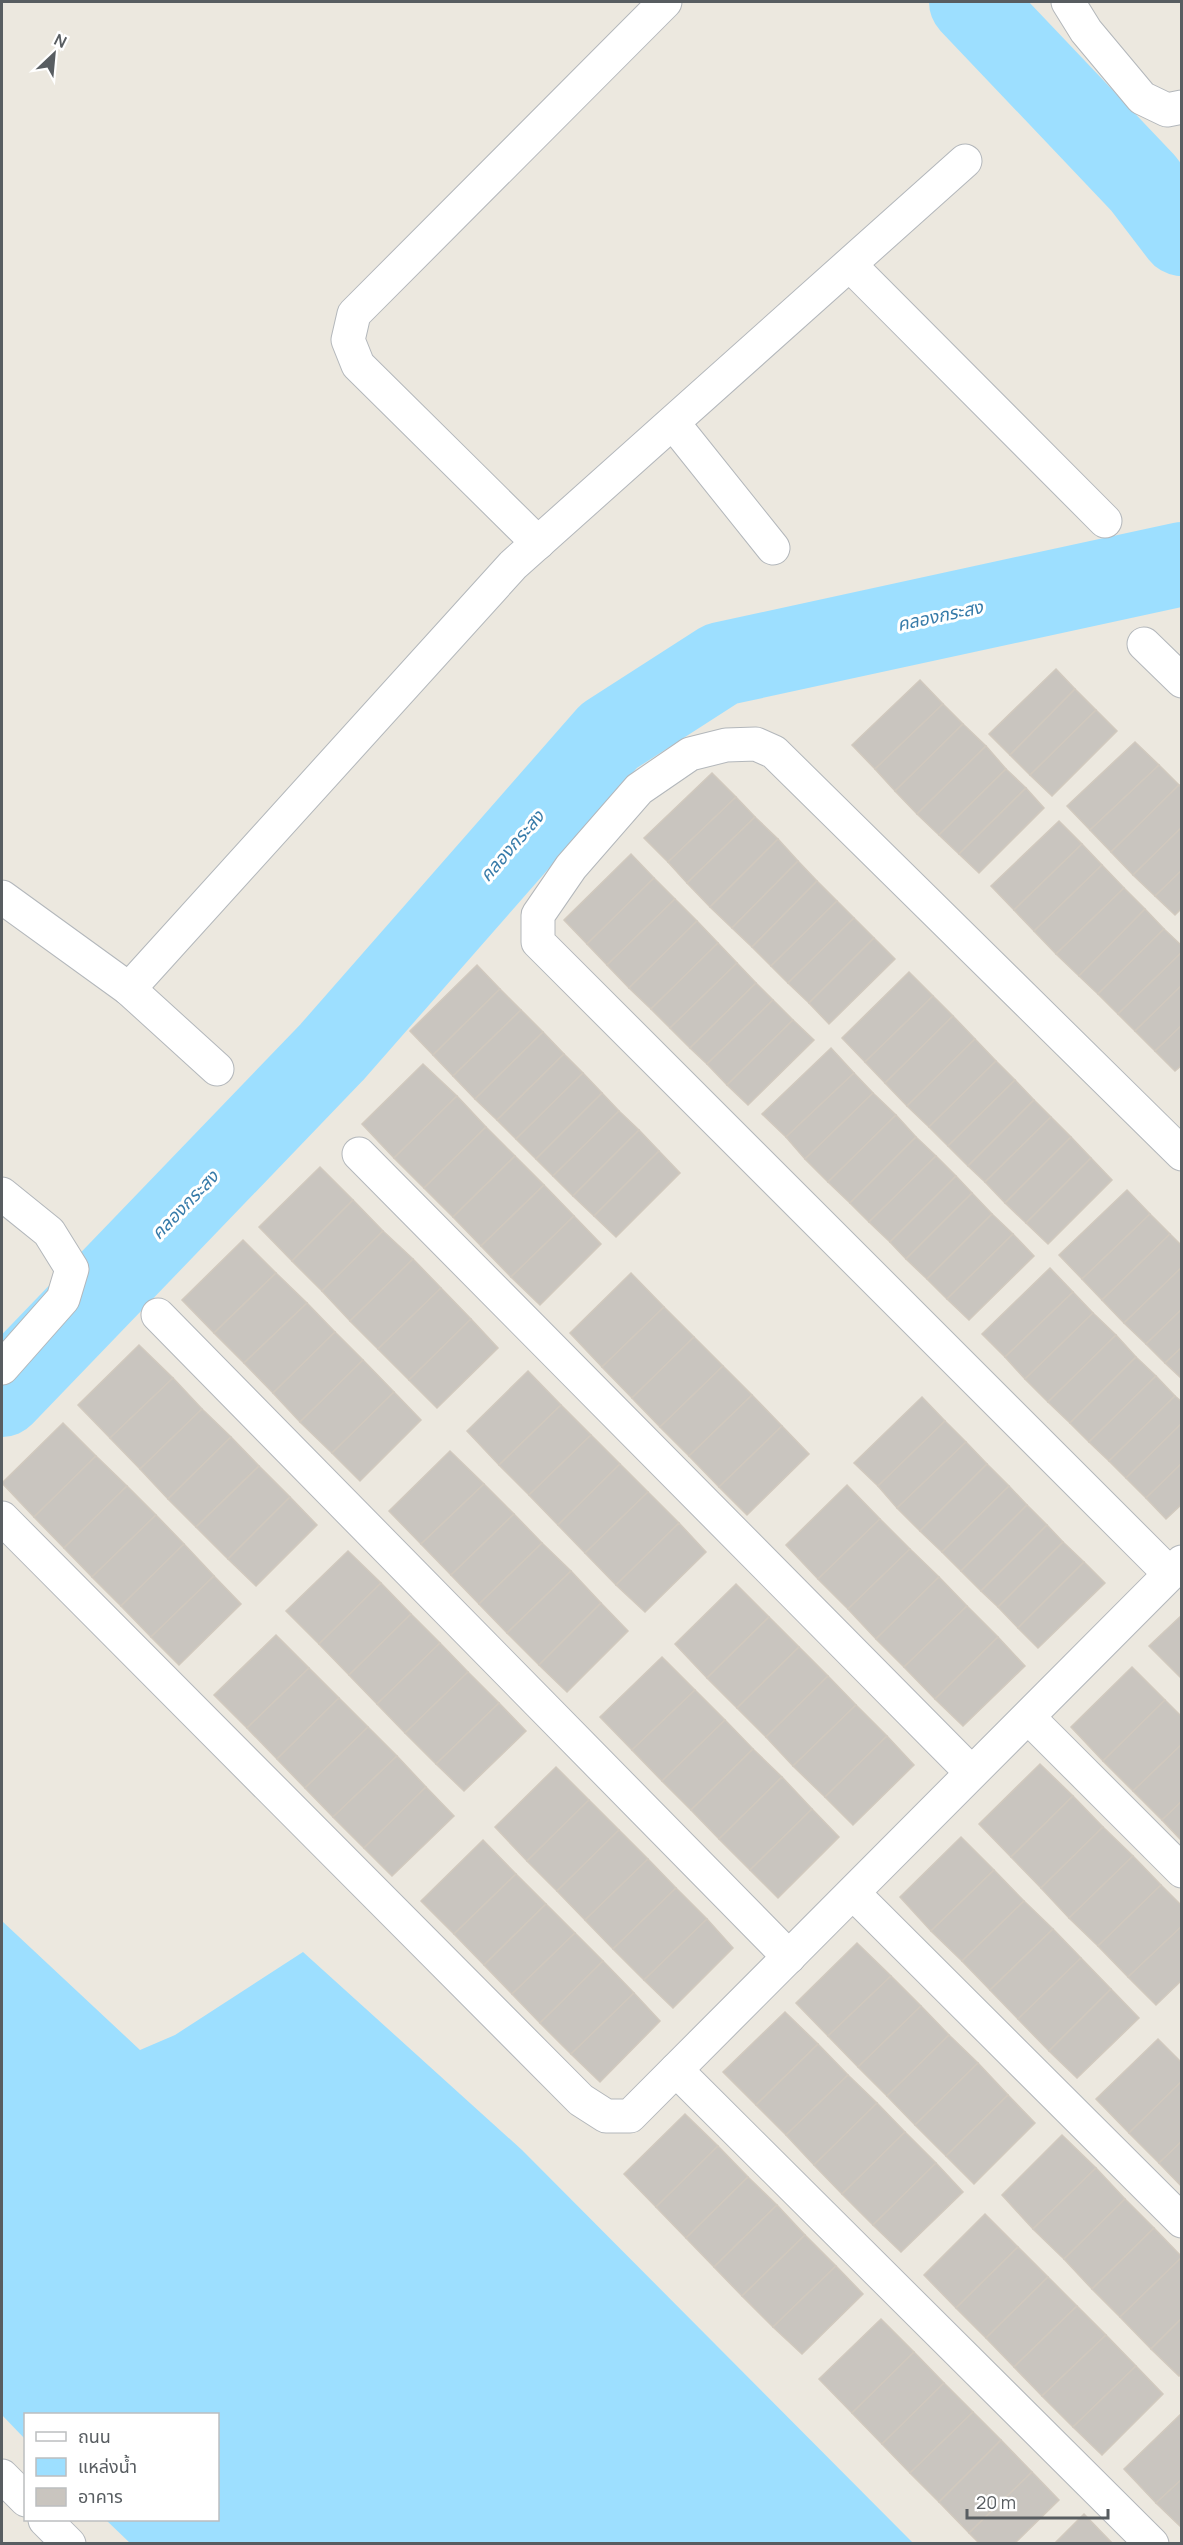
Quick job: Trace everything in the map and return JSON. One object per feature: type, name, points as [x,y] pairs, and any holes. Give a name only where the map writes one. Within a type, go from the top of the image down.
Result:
[{"type":"street","points":[[538,543],[358,365],[348,340],[354,314],[665,2]]},
{"type":"street","points":[[1068,2],[1086,31],[1142,98],[1167,110],[1182,107]]},
{"type":"street","points":[[129,989],[513,565],[965,161]]},
{"type":"street","points":[[850,265],[1105,521]]},
{"type":"street","points":[[673,423],[773,548]]},
{"type":"street","points":[[1144,644],[1182,681]]},
{"type":"street","points":[[2,1518],[581,2100],[606,2116],[630,2116],[971,1772],[1029,1718],[1175,1567],[538,942],[538,915],[571,867],[639,789],[690,754],[726,745],[756,744],[774,752],[1182,1154]]},
{"type":"street","points":[[2,897],[129,989],[217,1069]]},
{"type":"street","points":[[359,1154],[971,1772]]},
{"type":"street","points":[[2,1194],[49,1232],[72,1269],[63,1299],[2,1368]]},
{"type":"street","points":[[158,1316],[789,1957]]},
{"type":"street","points":[[1029,1718],[1182,1870]]},
{"type":"street","points":[[853,1893],[1182,2221]]},
{"type":"street","points":[[676,2070],[1152,2544]]},
{"type":"street","points":[[2,2476],[24,2498]]},
{"type":"street","points":[[46,2521],[69,2544]]},
{"type":"water","points":[[2,1921],[140,2050],[175,2035],[303,1952],[522,2150],[913,2543],[130,2543],[107,2521],[219,2521],[219,2413],[24,2413],[24,2438],[2,2415]]},
{"type":"building","points":[[1056,669],[1075,689],[1010,755],[989,734]]},
{"type":"building","points":[[920,680],[943,704],[875,769],[852,745]]},
{"type":"building","points":[[1075,689],[1096,710],[1030,775],[1010,755]]},
{"type":"building","points":[[943,704],[963,724],[895,791],[875,769]]},
{"type":"building","points":[[1096,710],[1117,731],[1052,796],[1030,775]]},
{"type":"building","points":[[963,724],[986,746],[917,814],[895,791]]},
{"type":"building","points":[[1135,742],[1159,765],[1090,830],[1067,806]]},
{"type":"building","points":[[986,746],[1006,769],[939,835],[917,814]]},
{"type":"building","points":[[1159,765],[1179,785],[1111,852],[1090,830]]},
{"type":"building","points":[[1006,769],[1026,788],[959,854],[939,835]]},
{"type":"building","points":[[712,773],[736,797],[668,862],[644,838]]},
{"type":"building","points":[[1179,785],[1182,788],[1182,827],[1133,875],[1111,852]]},
{"type":"building","points":[[1026,788],[1044,808],[979,873],[959,854]]},
{"type":"building","points":[[736,797],[755,817],[687,883],[668,862]]},
{"type":"building","points":[[755,817],[778,839],[710,907],[687,883]]},
{"type":"building","points":[[1059,821],[1082,844],[1014,910],[991,886]]},
{"type":"building","points":[[1182,827],[1182,870],[1155,896],[1133,875]]},
{"type":"building","points":[[778,839],[798,861],[732,928],[710,907]]},
{"type":"building","points":[[1082,844],[1102,865],[1034,931],[1014,910]]},
{"type":"building","points":[[631,854],[654,878],[587,944],[564,920]]},
{"type":"building","points":[[798,861],[817,881],[752,947],[732,928]]},
{"type":"building","points":[[1102,865],[1124,888],[1056,954],[1034,931]]},
{"type":"building","points":[[1182,870],[1182,908],[1175,915],[1155,896]]},
{"type":"building","points":[[654,878],[675,899],[607,965],[587,944]]},
{"type":"building","points":[[817,881],[837,901],[771,966],[752,947]]},
{"type":"building","points":[[1124,888],[1145,909],[1079,976],[1056,954]]},
{"type":"building","points":[[675,899],[697,921],[629,988],[607,965]]},
{"type":"building","points":[[837,901],[854,918],[788,983],[771,966]]},
{"type":"building","points":[[1145,909],[1164,929],[1098,994],[1079,976]]},
{"type":"building","points":[[854,918],[874,938],[809,1003],[788,983]]},
{"type":"building","points":[[697,921],[718,943],[651,1009],[629,988]]},
{"type":"building","points":[[1164,929],[1182,946],[1182,952],[1118,1014],[1098,994]]},
{"type":"building","points":[[874,938],[895,959],[829,1024],[809,1003]]},
{"type":"building","points":[[718,943],[737,963],[670,1028],[651,1009]]},
{"type":"building","points":[[1182,952],[1182,985],[1135,1031],[1118,1014]]},
{"type":"building","points":[[737,963],[756,983],[690,1048],[670,1028]]},
{"type":"building","points":[[477,965],[500,989],[433,1055],[410,1031]]},
{"type":"building","points":[[909,972],[933,996],[865,1062],[842,1038]]},
{"type":"building","points":[[756,983],[773,1000],[707,1064],[690,1048]]},
{"type":"building","points":[[1182,985],[1182,1025],[1155,1051],[1135,1031]]},
{"type":"building","points":[[500,989],[521,1010],[453,1076],[433,1055]]},
{"type":"building","points":[[933,996],[953,1016],[885,1083],[865,1062]]},
{"type":"building","points":[[773,1000],[793,1020],[727,1085],[707,1064]]},
{"type":"building","points":[[521,1010],[543,1032],[475,1099],[453,1076]]},
{"type":"building","points":[[953,1016],[975,1039],[907,1106],[885,1083]]},
{"type":"building","points":[[793,1020],[814,1040],[748,1105],[727,1085]]},
{"type":"building","points":[[1182,1025],[1182,1065],[1175,1071],[1155,1051]]},
{"type":"building","points":[[543,1032],[564,1054],[497,1120],[475,1099]]},
{"type":"building","points":[[975,1039],[996,1061],[929,1127],[907,1106]]},
{"type":"building","points":[[831,1048],[854,1073],[786,1137],[762,1114]]},
{"type":"building","points":[[564,1054],[583,1073],[516,1139],[497,1120]]},
{"type":"building","points":[[996,1061],[1015,1080],[948,1146],[929,1127]]},
{"type":"building","points":[[423,1064],[457,1096],[394,1158],[362,1124]]},
{"type":"building","points":[[583,1073],[602,1093],[536,1159],[516,1139]]},
{"type":"building","points":[[854,1073],[873,1093],[805,1159],[786,1137]]},
{"type":"building","points":[[1015,1080],[1034,1100],[968,1166],[948,1146]]},
{"type":"building","points":[[602,1093],[619,1111],[553,1176],[536,1159]]},
{"type":"building","points":[[873,1093],[896,1115],[828,1182],[805,1159]]},
{"type":"building","points":[[457,1096],[486,1127],[424,1188],[394,1158]]},
{"type":"building","points":[[1034,1100],[1051,1117],[985,1182],[968,1166]]},
{"type":"building","points":[[619,1111],[639,1130],[573,1196],[553,1176]]},
{"type":"building","points":[[896,1115],[916,1137],[850,1203],[828,1182]]},
{"type":"building","points":[[1051,1117],[1071,1137],[1005,1203],[985,1182]]},
{"type":"building","points":[[486,1127],[515,1156],[453,1217],[424,1188]]},
{"type":"building","points":[[639,1130],[659,1151],[594,1216],[573,1196]]},
{"type":"building","points":[[916,1137],[936,1156],[869,1222],[850,1203]]},
{"type":"building","points":[[1071,1137],[1091,1158],[1026,1223],[1005,1203]]},
{"type":"building","points":[[659,1151],[680,1173],[616,1237],[594,1216]]},
{"type":"building","points":[[515,1156],[544,1185],[481,1246],[453,1217]]},
{"type":"building","points":[[936,1156],[956,1176],[890,1242],[869,1222]]},
{"type":"building","points":[[1091,1158],[1112,1180],[1048,1244],[1026,1223]]},
{"type":"building","points":[[320,1167],[353,1200],[292,1261],[259,1227]]},
{"type":"building","points":[[956,1176],[972,1193],[906,1259],[890,1242]]},
{"type":"building","points":[[544,1185],[574,1216],[511,1277],[481,1246]]},
{"type":"building","points":[[1127,1190],[1150,1214],[1082,1279],[1059,1255]]},
{"type":"building","points":[[972,1193],[992,1214],[927,1279],[906,1259]]},
{"type":"building","points":[[353,1200],[383,1231],[322,1291],[292,1261]]},
{"type":"building","points":[[992,1214],[1013,1234],[947,1299],[927,1279]]},
{"type":"building","points":[[1150,1214],[1170,1234],[1102,1300],[1082,1279]]},
{"type":"building","points":[[574,1216],[601,1244],[540,1305],[511,1277]]},
{"type":"building","points":[[383,1231],[413,1259],[350,1321],[322,1291]]},
{"type":"building","points":[[1013,1234],[1034,1256],[969,1320],[947,1299]]},
{"type":"building","points":[[1170,1234],[1182,1246],[1182,1267],[1124,1323],[1102,1300]]},
{"type":"building","points":[[243,1240],[276,1273],[214,1333],[182,1300]]},
{"type":"building","points":[[413,1259],[441,1288],[378,1349],[350,1321]]},
{"type":"building","points":[[1182,1267],[1182,1309],[1146,1344],[1124,1323]]},
{"type":"building","points":[[1050,1268],[1073,1292],[1005,1357],[982,1334]]},
{"type":"building","points":[[276,1273],[307,1303],[244,1363],[214,1333]]},
{"type":"building","points":[[631,1273],[664,1307],[602,1367],[570,1333]]},
{"type":"building","points":[[441,1288],[471,1319],[409,1380],[378,1349]]},
{"type":"building","points":[[1073,1292],[1093,1313],[1025,1379],[1005,1357]]},
{"type":"building","points":[[307,1303],[335,1332],[273,1393],[244,1363]]},
{"type":"building","points":[[664,1307],[694,1337],[632,1398],[602,1367]]},
{"type":"building","points":[[1182,1309],[1182,1347],[1165,1363],[1146,1344]]},
{"type":"building","points":[[1093,1313],[1116,1335],[1048,1402],[1025,1379]]},
{"type":"building","points":[[471,1319],[498,1348],[437,1408],[409,1380]]},
{"type":"building","points":[[335,1332],[363,1360],[300,1422],[273,1393]]},
{"type":"building","points":[[1116,1335],[1136,1357],[1070,1423],[1048,1402]]},
{"type":"building","points":[[694,1337],[723,1366],[660,1427],[632,1398]]},
{"type":"building","points":[[139,1345],[173,1378],[110,1438],[78,1405]]},
{"type":"building","points":[[1182,1347],[1182,1379],[1165,1363]]},
{"type":"building","points":[[1136,1357],[1156,1376],[1089,1442],[1070,1423]]},
{"type":"building","points":[[363,1360],[394,1392],[332,1453],[300,1422]]},
{"type":"building","points":[[723,1366],[752,1395],[689,1456],[660,1427]]},
{"type":"building","points":[[528,1371],[561,1405],[499,1465],[467,1431]]},
{"type":"building","points":[[1156,1376],[1175,1396],[1109,1461],[1089,1442]]},
{"type":"building","points":[[173,1378],[202,1409],[140,1469],[110,1438]]},
{"type":"building","points":[[394,1392],[421,1420],[360,1481],[332,1453]]},
{"type":"building","points":[[752,1395],[782,1426],[719,1487],[689,1456]]},
{"type":"building","points":[[1175,1396],[1182,1402],[1182,1423],[1126,1478],[1109,1461]]},
{"type":"building","points":[[922,1397],[945,1421],[878,1486],[854,1463]]},
{"type":"building","points":[[561,1405],[591,1435],[529,1495],[499,1465]]},
{"type":"building","points":[[202,1409],[231,1437],[168,1499],[140,1469]]},
{"type":"building","points":[[945,1421],[966,1442],[897,1508],[878,1486]]},
{"type":"building","points":[[63,1423],[96,1456],[34,1517],[2,1483]]},
{"type":"building","points":[[1182,1423],[1182,1463],[1146,1498],[1126,1478]]},
{"type":"building","points":[[782,1426],[809,1454],[747,1515],[719,1487]]},
{"type":"building","points":[[591,1435],[620,1464],[558,1525],[529,1495]]},
{"type":"building","points":[[231,1437],[259,1466],[196,1527],[168,1499]]},
{"type":"building","points":[[966,1442],[987,1464],[920,1531],[897,1508]]},
{"type":"building","points":[[450,1451],[484,1484],[421,1544],[389,1511]]},
{"type":"building","points":[[96,1456],[127,1486],[64,1548],[34,1517]]},
{"type":"building","points":[[1182,1463],[1182,1504],[1166,1519],[1146,1498]]},
{"type":"building","points":[[620,1464],[648,1492],[585,1553],[558,1525]]},
{"type":"building","points":[[987,1464],[1009,1486],[942,1552],[920,1531]]},
{"type":"building","points":[[259,1466],[290,1497],[228,1559],[196,1527]]},
{"type":"building","points":[[484,1484],[514,1514],[451,1575],[421,1544]]},
{"type":"building","points":[[847,1485],[880,1519],[818,1579],[786,1545]]},
{"type":"building","points":[[127,1486],[156,1515],[92,1577],[64,1548]]},
{"type":"building","points":[[1009,1486],[1027,1505],[961,1571],[942,1552]]},
{"type":"building","points":[[648,1492],[679,1523],[616,1585],[585,1553]]},
{"type":"building","points":[[290,1497],[317,1525],[256,1586],[228,1559]]},
{"type":"building","points":[[1027,1505],[1047,1525],[981,1591],[961,1571]]},
{"type":"building","points":[[514,1514],[542,1543],[479,1604],[451,1575]]},
{"type":"building","points":[[156,1515],[184,1544],[121,1606],[92,1577]]},
{"type":"building","points":[[880,1519],[910,1549],[848,1609],[818,1579]]},
{"type":"building","points":[[679,1523],[706,1552],[645,1612],[616,1585]]},
{"type":"building","points":[[1047,1525],[1063,1542],[998,1607],[981,1591]]},
{"type":"building","points":[[1063,1542],[1084,1562],[1018,1628],[998,1607]]},
{"type":"building","points":[[542,1543],[571,1571],[507,1633],[479,1604]]},
{"type":"building","points":[[184,1544],[214,1576],[151,1637],[121,1606]]},
{"type":"building","points":[[910,1549],[939,1577],[876,1639],[848,1609]]},
{"type":"building","points":[[348,1551],[381,1583],[319,1644],[286,1611]]},
{"type":"building","points":[[1084,1562],[1105,1583],[1038,1648],[1018,1628]]},
{"type":"building","points":[[571,1571],[601,1603],[539,1665],[507,1633]]},
{"type":"building","points":[[214,1576],[241,1604],[179,1665],[151,1637]]},
{"type":"building","points":[[939,1577],[967,1606],[904,1667],[876,1639]]},
{"type":"building","points":[[381,1583],[411,1614],[349,1675],[319,1644]]},
{"type":"building","points":[[736,1584],[769,1617],[707,1678],[675,1644]]},
{"type":"building","points":[[601,1603],[628,1631],[567,1692],[539,1665]]},
{"type":"building","points":[[967,1606],[998,1637],[935,1699],[904,1667]]},
{"type":"building","points":[[411,1614],[440,1643],[377,1704],[349,1675]]},
{"type":"building","points":[[1182,1615],[1182,1679],[1149,1646]]},
{"type":"building","points":[[769,1617],[799,1647],[737,1708],[707,1678]]},
{"type":"building","points":[[276,1635],[309,1668],[247,1728],[214,1695]]},
{"type":"building","points":[[998,1637],[1025,1666],[963,1726],[935,1699]]},
{"type":"building","points":[[440,1643],[468,1672],[405,1733],[377,1704]]},
{"type":"building","points":[[799,1647],[828,1676],[766,1737],[737,1708]]},
{"type":"building","points":[[662,1657],[695,1690],[632,1750],[600,1717]]},
{"type":"building","points":[[1132,1667],[1165,1700],[1103,1761],[1071,1727]]},
{"type":"building","points":[[309,1668],[339,1698],[277,1759],[247,1728]]},
{"type":"building","points":[[468,1672],[499,1703],[436,1764],[405,1733]]},
{"type":"building","points":[[828,1676],[856,1705],[793,1766],[766,1737]]},
{"type":"building","points":[[695,1690],[725,1720],[662,1781],[632,1750]]},
{"type":"building","points":[[339,1698],[368,1727],[305,1788],[277,1759]]},
{"type":"building","points":[[1165,1700],[1182,1717],[1182,1744],[1133,1791],[1103,1761]]},
{"type":"building","points":[[499,1703],[526,1731],[464,1791],[436,1764]]},
{"type":"building","points":[[856,1705],[887,1736],[825,1797],[793,1766]]},
{"type":"building","points":[[725,1720],[753,1749],[691,1810],[662,1781]]},
{"type":"building","points":[[368,1727],[397,1756],[333,1817],[305,1788]]},
{"type":"building","points":[[887,1736],[914,1765],[853,1825],[825,1797]]},
{"type":"building","points":[[1182,1744],[1182,1801],[1162,1820],[1133,1791]]},
{"type":"building","points":[[753,1749],[782,1777],[719,1839],[691,1810]]},
{"type":"building","points":[[397,1756],[426,1787],[364,1848],[333,1817]]},
{"type":"building","points":[[1040,1764],[1073,1796],[1011,1857],[979,1824]]},
{"type":"building","points":[[556,1767],[589,1800],[527,1861],[495,1827]]},
{"type":"building","points":[[782,1777],[812,1809],[750,1870],[719,1839]]},
{"type":"building","points":[[426,1787],[454,1816],[392,1876],[364,1848]]},
{"type":"building","points":[[1073,1796],[1103,1827],[1041,1888],[1011,1857]]},
{"type":"building","points":[[589,1800],[619,1830],[557,1891],[527,1861]]},
{"type":"building","points":[[1182,1801],[1182,1841],[1162,1820]]},
{"type":"building","points":[[812,1809],[839,1837],[778,1898],[750,1870]]},
{"type":"building","points":[[1103,1827],[1133,1856],[1069,1918],[1041,1888]]},
{"type":"building","points":[[619,1830],[648,1859],[585,1920],[557,1891]]},
{"type":"building","points":[[961,1837],[994,1870],[931,1931],[900,1897]]},
{"type":"building","points":[[483,1840],[516,1874],[454,1934],[421,1901]]},
{"type":"building","points":[[1133,1856],[1161,1885],[1098,1946],[1069,1918]]},
{"type":"building","points":[[648,1859],[676,1888],[613,1949],[585,1920]]},
{"type":"building","points":[[994,1870],[1024,1901],[962,1961],[931,1931]]},
{"type":"building","points":[[516,1874],[546,1904],[484,1965],[454,1934]]},
{"type":"building","points":[[1161,1885],[1182,1906],[1182,1926],[1128,1977],[1098,1946]]},
{"type":"building","points":[[676,1888],[707,1919],[644,1980],[613,1949]]},
{"type":"building","points":[[1024,1901],[1053,1929],[990,1990],[962,1961]]},
{"type":"building","points":[[546,1904],[575,1933],[512,1994],[484,1965]]},
{"type":"building","points":[[707,1919],[733,1948],[673,2008],[644,1980]]},
{"type":"building","points":[[1182,1926],[1182,1980],[1156,2005],[1128,1977]]},
{"type":"building","points":[[1053,1929],[1081,1958],[1018,2019],[990,1990]]},
{"type":"building","points":[[575,1933],[603,1961],[540,2023],[512,1994]]},
{"type":"building","points":[[857,1943],[891,1976],[828,2036],[796,2003]]},
{"type":"building","points":[[1081,1958],[1111,1989],[1049,2051],[1018,2019]]},
{"type":"building","points":[[603,1961],[634,1993],[571,2054],[540,2023]]},
{"type":"building","points":[[891,1976],[921,2006],[858,2067],[828,2036]]},
{"type":"building","points":[[1111,1989],[1139,2018],[1077,2078],[1049,2051]]},
{"type":"building","points":[[634,1993],[660,2021],[600,2082],[571,2054]]},
{"type":"building","points":[[921,2006],[949,2035],[887,2096],[858,2067]]},
{"type":"building","points":[[785,2012],[818,2044],[756,2105],[723,2072]]},
{"type":"building","points":[[949,2035],[978,2063],[915,2125],[887,2096]]},
{"type":"building","points":[[1158,2039],[1182,2063],[1182,2081],[1129,2133],[1096,2099]]},
{"type":"building","points":[[818,2044],[848,2075],[786,2135],[756,2105]]},
{"type":"building","points":[[978,2063],[1008,2095],[946,2156],[915,2125]]},
{"type":"building","points":[[848,2075],[877,2103],[814,2165],[786,2135]]},
{"type":"building","points":[[1182,2081],[1182,2141],[1159,2163],[1129,2133]]},
{"type":"building","points":[[1008,2095],[1035,2123],[974,2184],[946,2156]]},
{"type":"building","points":[[877,2103],[905,2132],[842,2194],[814,2165]]},
{"type":"building","points":[[685,2114],[718,2146],[656,2207],[624,2174]]},
{"type":"building","points":[[905,2132],[936,2163],[873,2225],[842,2194]]},
{"type":"building","points":[[1062,2135],[1096,2168],[1033,2229],[1002,2195]]},
{"type":"building","points":[[1182,2141],[1182,2187],[1159,2163]]},
{"type":"building","points":[[718,2146],[748,2177],[686,2238],[656,2207]]},
{"type":"building","points":[[936,2163],[963,2192],[901,2252],[873,2225]]},
{"type":"building","points":[[1096,2168],[1125,2199],[1064,2259],[1033,2229]]},
{"type":"building","points":[[748,2177],[777,2205],[714,2267],[686,2238]]},
{"type":"building","points":[[1125,2199],[1154,2228],[1092,2289],[1064,2259]]},
{"type":"building","points":[[777,2205],[805,2235],[742,2296],[714,2267]]},
{"type":"building","points":[[985,2214],[1018,2247],[956,2308],[924,2275]]},
{"type":"building","points":[[1154,2228],[1182,2257],[1120,2317],[1092,2289]]},
{"type":"building","points":[[805,2235],[836,2266],[773,2327],[742,2296]]},
{"type":"building","points":[[1018,2247],[1048,2277],[986,2338],[956,2308]]},
{"type":"building","points":[[1182,2257],[1182,2318],[1151,2349],[1120,2317]]},
{"type":"building","points":[[836,2266],[863,2294],[802,2354],[773,2327]]},
{"type":"building","points":[[1048,2277],[1077,2306],[1014,2367],[986,2338]]},
{"type":"building","points":[[1077,2306],[1106,2335],[1042,2396],[1014,2367]]},
{"type":"building","points":[[1182,2318],[1182,2374],[1179,2376],[1151,2349]]},
{"type":"building","points":[[881,2319],[914,2352],[852,2413],[819,2379]]},
{"type":"building","points":[[1106,2335],[1136,2366],[1073,2427],[1042,2396]]},
{"type":"building","points":[[914,2352],[944,2383],[882,2444],[852,2413]]},
{"type":"building","points":[[1136,2366],[1163,2394],[1102,2455],[1073,2427]]},
{"type":"building","points":[[944,2383],[973,2412],[910,2473],[882,2444]]},
{"type":"building","points":[[973,2412],[1001,2440],[939,2502],[910,2473]]},
{"type":"building","points":[[1182,2413],[1182,2479],[1156,2503],[1124,2469]]},
{"type":"building","points":[[1001,2440],[1032,2472],[969,2533],[939,2502]]},
{"type":"building","points":[[1032,2472],[1059,2500],[1014,2544],[980,2544],[969,2533]]},
{"type":"building","points":[[1182,2479],[1182,2528],[1156,2503]]},
{"type":"building","points":[[1084,2514],[1113,2544],[1054,2544]]},
{"type":"waterway","points":[[971,2],[1143,183],[1182,234]]},
{"type":"waterway","name":"คลองกระสง","points":[[2,1395],[332,1052],[609,736],[721,664],[1182,564]]}]
